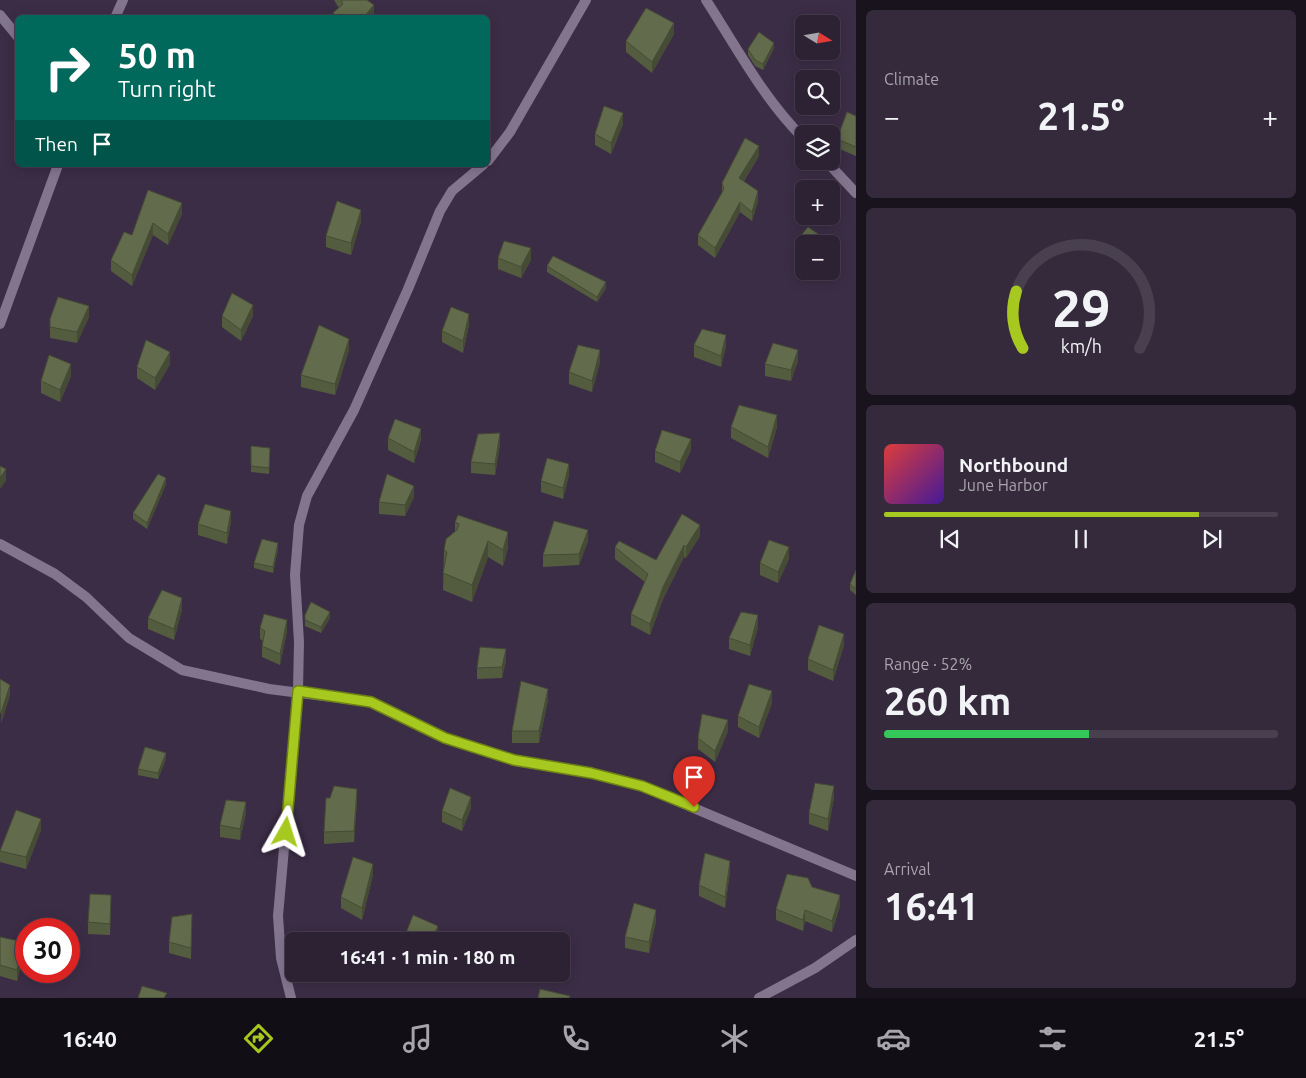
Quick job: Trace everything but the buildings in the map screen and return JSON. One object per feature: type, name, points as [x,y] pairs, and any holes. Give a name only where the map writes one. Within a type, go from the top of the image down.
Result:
[{"type":"street","points":[[116,15],[123,0]]},
{"type":"street","points":[[490,158],[510,132],[586,0]]},
{"type":"street","points":[[706,0],[750,72],[795,130]]},
{"type":"street","points":[[0,15],[15,33]]},
{"type":"street","points":[[0,324],[57,167]]},
{"type":"street","points":[[291,998],[281,958],[278,916],[298,691],[299,642],[295,575],[298,525],[307,496],[354,410],[408,289],[440,210],[452,191],[481,167]]},
{"type":"street","points":[[834,170],[856,194]]},
{"type":"street","points":[[0,544],[55,574],[86,597],[129,638],[182,670],[269,689],[298,691],[371,702],[445,738],[514,760],[591,773],[642,786],[856,876]]},
{"type":"street","points":[[759,998],[815,968],[856,940]]},
{"type":"route","points":[[286,832],[298,691],[371,702],[445,738],[514,760],[591,773],[642,786],[694,807]]}]
